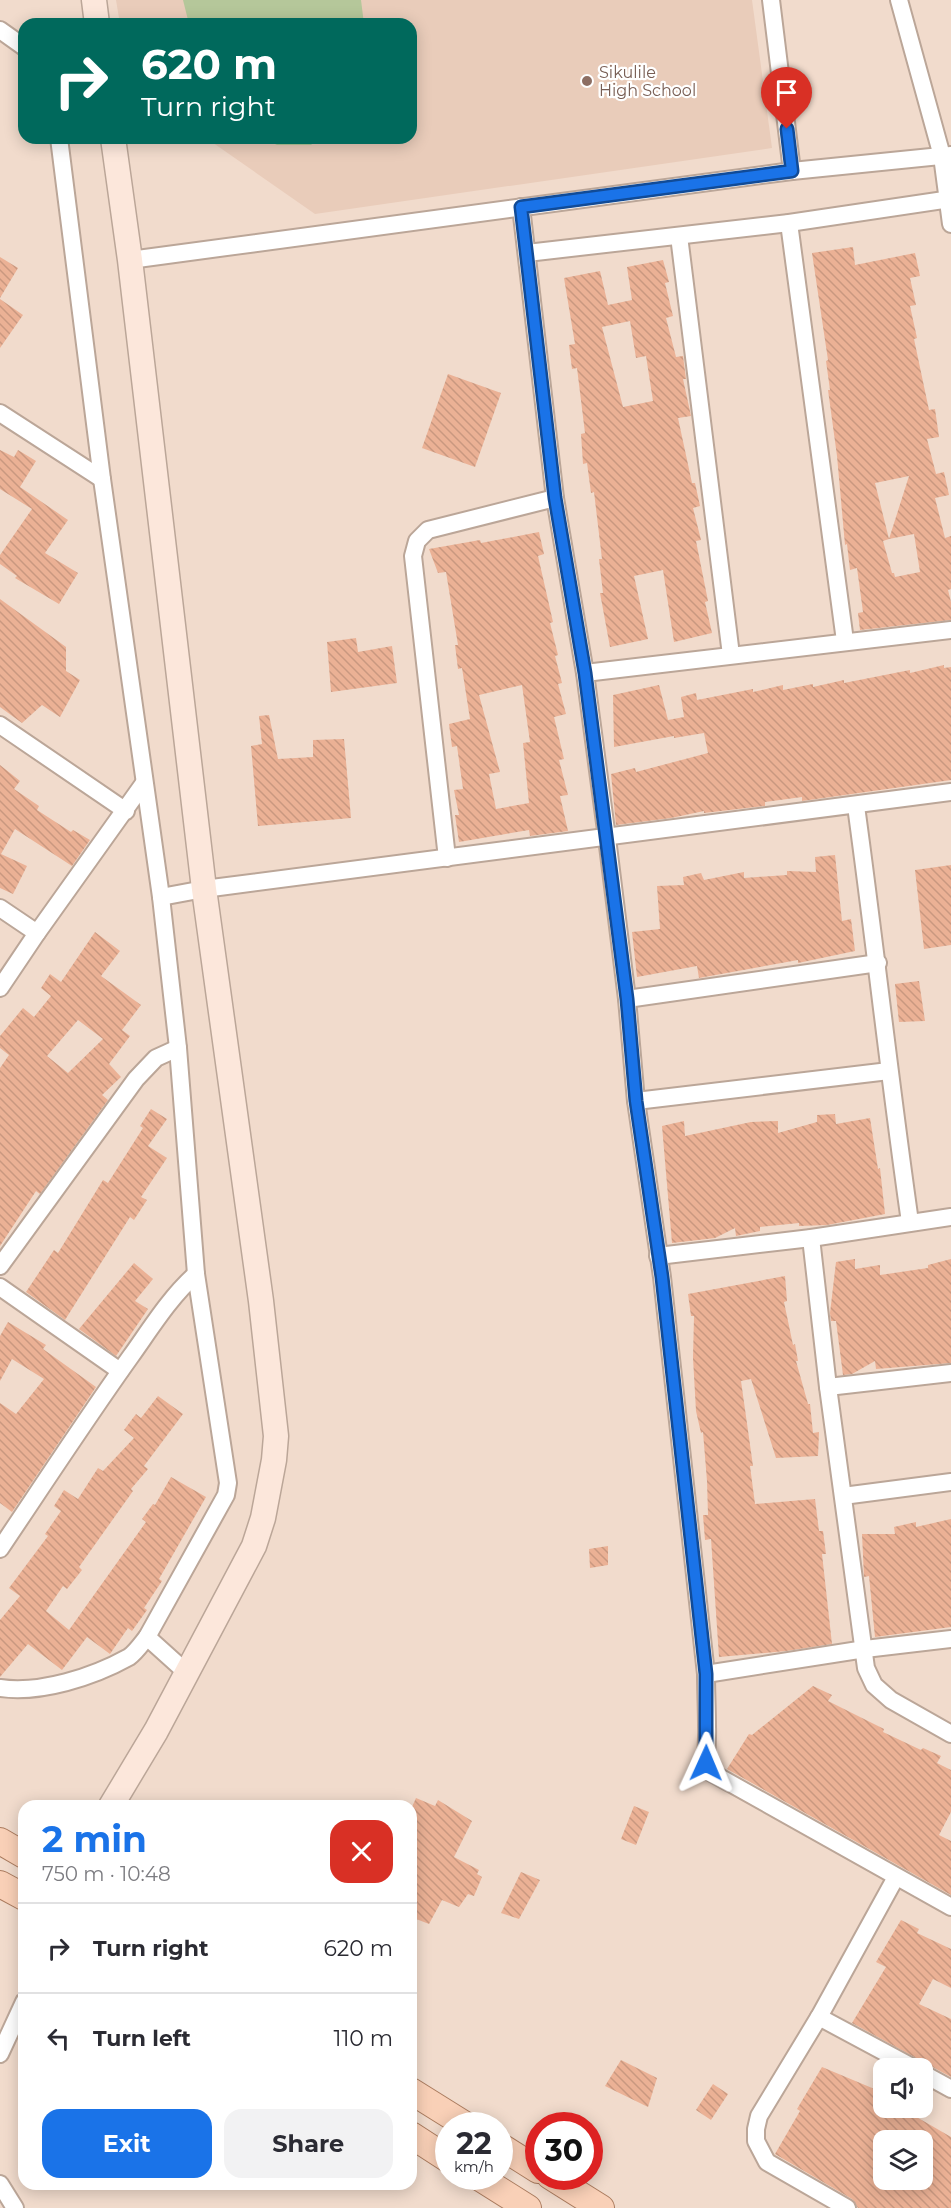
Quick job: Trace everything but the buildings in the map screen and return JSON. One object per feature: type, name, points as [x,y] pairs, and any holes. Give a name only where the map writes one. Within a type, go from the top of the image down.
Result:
[{"type":"main road","points":[[0,1841],[18,1852]]},
{"type":"main road","points":[[0,1884],[18,1894]]},
{"type":"main road","points":[[417,2095],[445,2112]]},
{"type":"main road","points":[[417,2139],[435,2151]]},
{"type":"main road","points":[[499,2190],[528,2208]]},
{"type":"main road","points":[[572,2190],[601,2208]]},
{"type":"street","points":[[94,0],[96,18]]},
{"type":"street","points":[[771,0],[792,171]]},
{"type":"street","points":[[899,0],[946,156],[951,224]]},
{"type":"street","points":[[0,30],[18,43]]},
{"type":"street","points":[[0,1688],[13,1690],[58,1685],[131,1656],[147,1636],[226,1496],[228,1483],[196,1274],[178,1048],[161,897],[102,479],[60,144]]},
{"type":"street","points":[[114,144],[130,260],[204,889],[261,1301],[276,1436],[263,1518],[254,1546],[156,1731],[115,1800]]},
{"type":"street","points":[[130,260],[792,171],[946,156]]},
{"type":"street","points":[[527,253],[789,224],[950,199]]},
{"type":"street","points":[[521,207],[555,498],[585,673],[627,999],[636,1101],[658,1256],[706,1674],[708,1730],[706,1763],[712,1773],[951,1906]]},
{"type":"street","points":[[789,224],[845,641]]},
{"type":"street","points":[[679,236],[730,655]]},
{"type":"street","points":[[0,413],[102,479]]},
{"type":"street","points":[[447,858],[413,556],[417,541],[428,530],[555,498]]},
{"type":"street","points":[[585,673],[951,630]]},
{"type":"street","points":[[0,725],[126,811]]},
{"type":"street","points":[[0,988],[144,783]]},
{"type":"street","points":[[161,897],[204,889],[951,792]]},
{"type":"street","points":[[856,806],[910,1222]]},
{"type":"street","points":[[0,908],[37,933]]},
{"type":"street","points":[[627,999],[878,963]]},
{"type":"street","points":[[0,1266],[136,1079],[156,1058],[178,1048]]},
{"type":"street","points":[[636,1101],[889,1071]]},
{"type":"street","points":[[658,1256],[811,1238],[951,1217]]},
{"type":"street","points":[[811,1238],[828,1387],[866,1668],[874,1685],[891,1700],[951,1734]]},
{"type":"street","points":[[0,1549],[120,1371],[172,1299],[196,1274]]},
{"type":"street","points":[[0,1287],[120,1371]]},
{"type":"street","points":[[828,1387],[951,1373]]},
{"type":"street","points":[[843,1496],[951,1482]]},
{"type":"street","points":[[147,1636],[187,1673]]},
{"type":"street","points":[[706,1674],[865,1648],[951,1639]]},
{"type":"street","points":[[847,2208],[767,2162],[756,2141],[756,2128],[759,2116],[819,2017],[896,1877]]},
{"type":"street","points":[[0,2054],[18,2015]]},
{"type":"street","points":[[819,2017],[895,2058]]},
{"type":"street","points":[[933,2079],[951,2089]]},
{"type":"street","points":[[0,2184],[15,2208]]},
{"type":"shaded area","name":"Sikulile High School","points":[[116,0],[752,0],[772,148],[315,214],[215,144],[417,144],[417,18],[119,18]]},
{"type":"green space","points":[[183,0],[361,0],[363,18],[188,18]]},
{"type":"green space","points":[[275,144],[312,144],[311,145]]},
{"type":"place","name":"Sikulile High School","points":[[587,81]]},
{"type":"route","points":[[706,1763],[708,1730],[706,1674],[662,1277],[636,1101],[627,999],[585,673],[555,498],[521,207],[792,171],[787,129]]}]
